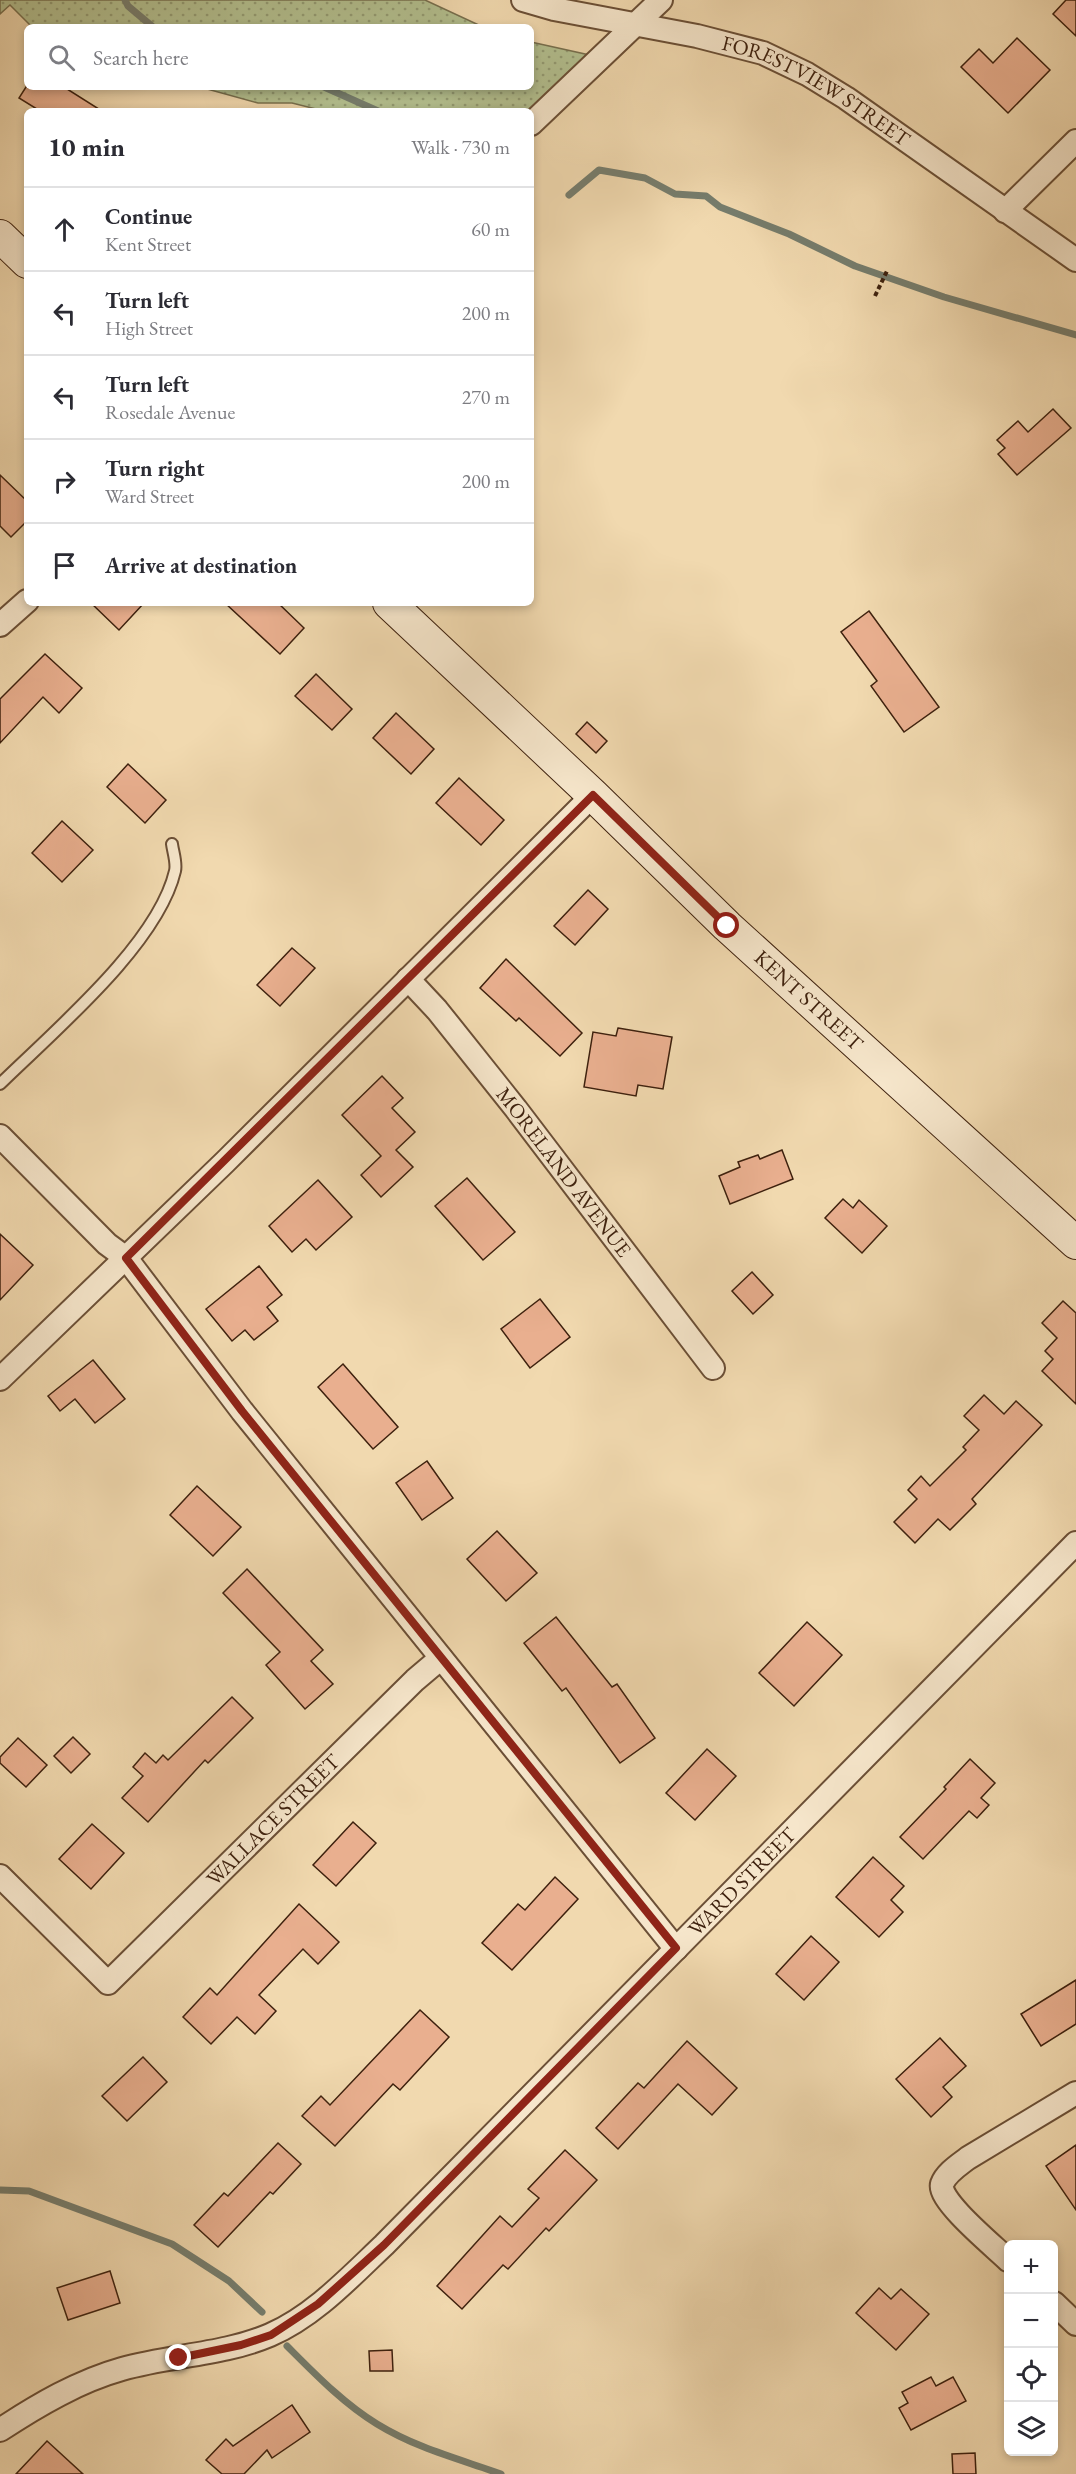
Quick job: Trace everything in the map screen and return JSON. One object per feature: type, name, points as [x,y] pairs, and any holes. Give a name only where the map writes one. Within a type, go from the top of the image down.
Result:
[{"type":"street","name":"FORESTVIEW STREET","points":[[523,0],[697,36],[763,53],[807,74],[846,98],[1076,260]]},
{"type":"street","points":[[534,121],[661,0]]},
{"type":"street","points":[[1005,211],[1076,141]]},
{"type":"street","points":[[0,236],[24,259]]},
{"type":"street","points":[[0,625],[24,604]]},
{"type":"street","name":"KENT STREET","points":[[392,606],[593,795],[727,926],[1076,1243]]},
{"type":"street","points":[[0,1379],[126,1258],[593,795]]},
{"type":"street","name":"MORELAND AVENUE","points":[[408,979],[437,1010],[516,1109],[713,1368]]},
{"type":"street","points":[[0,1136],[107,1244],[126,1258],[242,1411],[676,1948]]},
{"type":"street","name":"WARD STREET","points":[[0,2430],[89,2380],[124,2368],[241,2345],[271,2335],[295,2321],[343,2283],[384,2245],[1076,1543]]},
{"type":"street","name":"WALLACE STREET","points":[[0,1876],[108,1983],[415,1680],[441,1658]]},
{"type":"street","points":[[1004,2256],[942,2196],[942,2185],[953,2169],[968,2158],[1076,2093]]},
{"type":"street","points":[[1058,2308],[1076,2324]]},
{"type":"lane","points":[[0,1084],[133,950],[158,915],[176,869],[172,844]]},
{"type":"path","points":[[875,296],[888,269]]},
{"type":"green space","points":[[0,0],[425,0],[477,24],[29,24],[10,5],[0,14]]},
{"type":"green space","points":[[534,43],[594,56],[534,108],[312,108],[292,103],[258,103],[211,90],[534,90]]},
{"type":"building","points":[[1066,0],[1076,0],[1076,36],[1053,14]]},
{"type":"building","points":[[1017,38],[1050,70],[1008,113],[961,67],[979,49],[993,63]]},
{"type":"building","points":[[24,90],[69,90],[97,108],[35,108],[19,98]]},
{"type":"building","points":[[1053,409],[1071,428],[1017,475],[998,454],[1005,448],[997,440],[1018,421],[1028,432]]},
{"type":"building","points":[[0,475],[24,498],[24,524],[11,537],[0,526]]},
{"type":"building","points":[[94,606],[141,606],[119,630]]},
{"type":"building","points":[[228,606],[281,606],[304,628],[280,654]]},
{"type":"building","points":[[869,611],[939,707],[904,732],[871,686],[877,681],[841,632]]},
{"type":"building","points":[[45,654],[82,688],[59,713],[43,697],[0,743],[0,699]]},
{"type":"building","points":[[316,674],[352,709],[332,730],[295,696]]},
{"type":"building","points":[[396,713],[434,749],[411,774],[373,738]]},
{"type":"building","points":[[587,722],[607,741],[596,753],[576,734]]},
{"type":"building","points":[[128,764],[166,800],[145,823],[107,787]]},
{"type":"building","points":[[459,778],[504,820],[481,845],[436,803]]},
{"type":"building","points":[[62,821],[93,850],[62,882],[32,853]]},
{"type":"building","points":[[588,890],[608,909],[575,945],[554,926]]},
{"type":"building","points":[[292,948],[315,968],[280,1006],[257,985]]},
{"type":"building","points":[[506,959],[582,1033],[560,1056],[519,1018],[516,1021],[480,988]]},
{"type":"building","points":[[618,1028],[672,1037],[663,1089],[638,1085],[636,1096],[584,1087],[593,1032],[616,1036]]},
{"type":"building","points":[[382,1076],[403,1098],[392,1108],[415,1132],[396,1150],[413,1167],[381,1197],[361,1175],[381,1156],[342,1115]]},
{"type":"building","points":[[782,1150],[793,1179],[730,1204],[719,1176],[740,1167],[738,1162],[758,1155],[760,1159]]},
{"type":"building","points":[[467,1178],[515,1232],[483,1260],[435,1206]]},
{"type":"building","points":[[318,1180],[352,1217],[316,1250],[306,1239],[292,1252],[269,1226]]},
{"type":"building","points":[[843,1199],[853,1208],[859,1200],[887,1226],[862,1253],[825,1218]]},
{"type":"building","points":[[0,1234],[33,1265],[0,1300]]},
{"type":"building","points":[[259,1266],[282,1295],[267,1307],[278,1321],[254,1340],[245,1330],[232,1341],[206,1309]]},
{"type":"building","points":[[752,1272],[773,1295],[753,1314],[732,1291]]},
{"type":"building","points":[[540,1299],[570,1337],[530,1368],[501,1329]]},
{"type":"building","points":[[1063,1301],[1076,1313],[1076,1404],[1042,1371],[1053,1359],[1045,1351],[1057,1338],[1042,1323]]},
{"type":"building","points":[[93,1360],[125,1399],[95,1423],[75,1399],[60,1411],[48,1396]]},
{"type":"building","points":[[343,1364],[398,1427],[373,1449],[318,1387]]},
{"type":"building","points":[[984,1395],[1004,1414],[1016,1401],[1042,1425],[972,1499],[976,1504],[950,1530],[938,1519],[915,1543],[894,1522],[917,1499],[908,1490],[921,1476],[930,1486],[966,1450],[963,1447],[979,1430],[964,1416]]},
{"type":"building","points":[[427,1461],[453,1498],[422,1520],[396,1483]]},
{"type":"building","points":[[197,1486],[241,1527],[213,1556],[170,1515]]},
{"type":"building","points":[[497,1531],[537,1573],[506,1601],[467,1559]]},
{"type":"building","points":[[247,1569],[323,1650],[311,1661],[333,1684],[305,1709],[266,1665],[280,1652],[223,1593]]},
{"type":"building","points":[[556,1617],[612,1687],[617,1684],[655,1738],[620,1763],[566,1688],[562,1691],[524,1643]]},
{"type":"building","points":[[807,1622],[842,1655],[794,1706],[759,1673]]},
{"type":"building","points":[[232,1697],[253,1718],[208,1763],[205,1760],[148,1822],[122,1798],[143,1776],[133,1767],[145,1753],[156,1763],[163,1755],[168,1760]]},
{"type":"building","points":[[73,1737],[90,1754],[71,1773],[54,1756]]},
{"type":"building","points":[[18,1738],[47,1765],[26,1787],[0,1763],[0,1757]]},
{"type":"building","points":[[707,1749],[736,1776],[695,1820],[666,1793]]},
{"type":"building","points":[[970,1759],[995,1783],[981,1798],[989,1805],[977,1818],[969,1811],[923,1859],[900,1837],[946,1789],[944,1787]]},
{"type":"building","points":[[353,1822],[376,1843],[336,1886],[313,1865]]},
{"type":"building","points":[[92,1824],[124,1853],[91,1889],[59,1859]]},
{"type":"building","points":[[873,1857],[904,1886],[891,1900],[903,1912],[879,1937],[836,1897]]},
{"type":"building","points":[[555,1877],[578,1899],[512,1970],[482,1943],[518,1904],[525,1910]]},
{"type":"building","points":[[299,1904],[339,1942],[318,1964],[303,1949],[259,1995],[276,2011],[255,2034],[237,2017],[211,2044],[183,2017],[210,1988],[217,1995]]},
{"type":"building","points":[[811,1936],[839,1962],[804,2000],[776,1974]]},
{"type":"building","points":[[1076,1980],[1076,2024],[1041,2046],[1021,2014]]},
{"type":"building","points":[[420,2010],[449,2037],[400,2090],[393,2084],[335,2146],[302,2116],[321,2096],[330,2105]]},
{"type":"building","points":[[940,2038],[966,2066],[943,2087],[952,2097],[931,2117],[896,2079]]},
{"type":"building","points":[[687,2041],[737,2088],[712,2115],[678,2084],[618,2149],[596,2128],[638,2083],[644,2088]]},
{"type":"building","points":[[143,2057],[167,2082],[127,2121],[102,2096]]},
{"type":"building","points":[[278,2143],[301,2164],[273,2194],[270,2192],[218,2247],[194,2225],[224,2193],[228,2196]]},
{"type":"building","points":[[1076,2145],[1076,2210],[1046,2166]]},
{"type":"building","points":[[565,2150],[597,2180],[549,2231],[546,2228],[508,2269],[503,2265],[462,2309],[437,2286],[500,2216],[512,2227],[539,2198],[528,2189]]},
{"type":"building","points":[[110,2271],[120,2303],[68,2320],[57,2288]]},
{"type":"building","points":[[879,2288],[891,2299],[901,2289],[929,2314],[896,2350],[856,2313]]},
{"type":"building","points":[[392,2350],[393,2371],[370,2371],[369,2351]]},
{"type":"building","points":[[931,2377],[936,2386],[953,2377],[966,2401],[911,2430],[899,2408],[908,2403],[902,2392]]},
{"type":"building","points":[[292,2405],[310,2432],[272,2458],[267,2450],[244,2474],[222,2474],[206,2460],[226,2439],[233,2446]]},
{"type":"building","points":[[47,2441],[83,2474],[16,2474]]},
{"type":"building","points":[[975,2453],[976,2474],[953,2474],[952,2454]]},
{"type":"waterway","points":[[125,0],[128,6],[149,24]]},
{"type":"waterway","points":[[331,90],[371,108]]},
{"type":"waterway","points":[[569,195],[599,170],[645,178],[675,194],[706,196],[720,207],[789,234],[855,266],[944,297],[1076,335]]},
{"type":"waterway","points":[[0,2190],[29,2191],[172,2244],[229,2281],[262,2312]]},
{"type":"waterway","points":[[287,2346],[341,2398],[377,2424],[422,2446],[501,2474]]},
{"type":"route","points":[[179,2358],[241,2345],[271,2335],[318,2304],[384,2245],[676,1948],[242,1411],[154,1298],[126,1258],[593,795],[727,926]]}]
